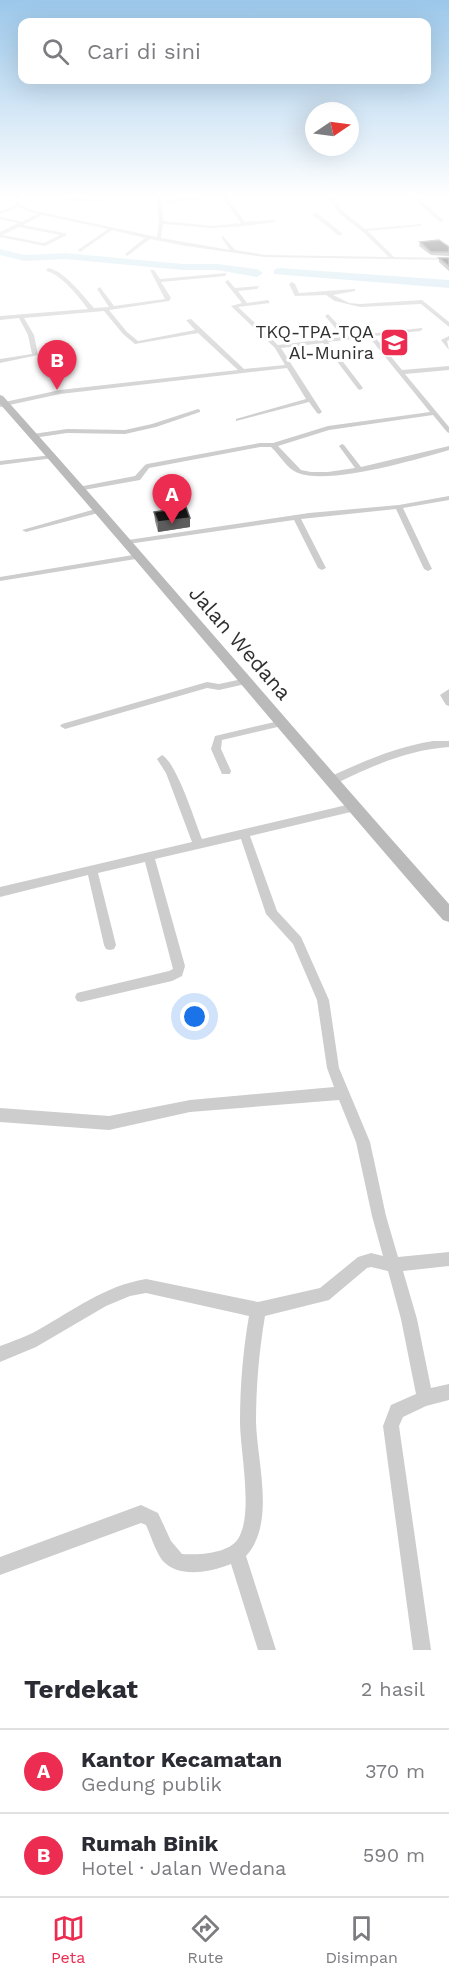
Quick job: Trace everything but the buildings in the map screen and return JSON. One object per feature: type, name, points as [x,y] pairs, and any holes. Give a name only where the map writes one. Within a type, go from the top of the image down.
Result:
[{"type":"street","points":[[55,272],[78,293],[92,310]]},
{"type":"street","points":[[0,318],[92,310],[167,300],[168,298],[153,272]]},
{"type":"street","points":[[158,281],[225,274]]},
{"type":"street","points":[[228,282],[244,303]]},
{"type":"street","points":[[292,284],[298,295],[352,290]]},
{"type":"street","points":[[234,290],[257,287]]},
{"type":"street","points":[[100,289],[114,322],[124,329],[131,340],[137,343],[199,331]]},
{"type":"street","points":[[328,294],[334,301],[356,306],[422,302],[449,325]]},
{"type":"street","points":[[268,302],[244,303],[234,306],[277,347],[319,412]]},
{"type":"street","points":[[328,316],[347,338]]},
{"type":"street","points":[[0,361],[35,355],[31,335],[21,317]]},
{"type":"street","points":[[189,320],[223,354],[232,357],[242,371]]},
{"type":"street","points":[[277,347],[420,329]]},
{"type":"street","points":[[370,335],[403,372],[449,431]]},
{"type":"street","points":[[449,338],[444,340],[449,348]]},
{"type":"street","points":[[324,341],[360,388]]},
{"type":"street","points":[[2,402],[60,392],[289,366]]},
{"type":"street","points":[[403,372],[449,368]]},
{"type":"street","points":[[238,420],[310,400]]},
{"type":"street","name":"Jalan Wedana","points":[[2,402],[128,542],[331,781],[449,915]]},
{"type":"street","points":[[33,436],[67,431],[125,432],[154,426],[198,411]]},
{"type":"street","points":[[81,489],[137,478],[147,466],[245,447],[273,445],[328,428],[435,413]]},
{"type":"street","points":[[273,445],[301,472],[360,471],[449,448]]},
{"type":"street","points":[[342,446],[360,471]]},
{"type":"street","points":[[0,463],[52,457]]},
{"type":"street","points":[[128,542],[296,517],[399,507],[449,498]]},
{"type":"street","points":[[399,507],[428,569]]},
{"type":"street","points":[[26,530],[99,510]]},
{"type":"street","points":[[296,517],[322,568]]},
{"type":"street","points":[[0,579],[140,556]]},
{"type":"street","points":[[65,726],[207,685],[219,687],[247,681]]},
{"type":"street","points":[[449,692],[446,695],[449,703]]},
{"type":"street","points":[[226,771],[216,749],[218,738],[283,723]]},
{"type":"street","points":[[331,781],[387,755],[408,748],[449,744]]},
{"type":"street","points":[[162,759],[171,772],[198,844]]},
{"type":"street","points":[[0,892],[355,807]]},
{"type":"street","points":[[244,833],[272,914],[297,941],[318,986],[328,1022],[333,1068],[363,1142],[379,1216],[409,1319],[426,1398]]},
{"type":"street","points":[[81,997],[172,976],[178,972],[179,966],[149,857]]},
{"type":"street","points":[[92,870],[110,945]]},
{"type":"street","points":[[0,1116],[109,1123],[190,1106],[342,1093]]},
{"type":"street","points":[[0,1354],[31,1342],[106,1297],[141,1286],[258,1310],[324,1295],[363,1262],[370,1260],[392,1265],[449,1258]]},
{"type":"street","points":[[0,1564],[141,1514],[152,1519],[168,1554],[177,1562],[190,1564],[236,1554],[244,1545],[249,1534],[254,1511],[248,1423],[258,1310]]},
{"type":"street","points":[[422,1650],[390,1426],[397,1411],[426,1398],[449,1392]]},
{"type":"street","points":[[236,1554],[267,1650]]},
{"type":"waterway","points":[[250,272],[257,273]]},
{"type":"waterway","points":[[278,272],[449,284]]},
{"type":"place","name":"TKQ-TPA-TQA Al-Munira","points":[[395,342]]},
{"type":"place","name":"Rumah Binik","points":[[57,390]]},
{"type":"place","name":"Kantor Kecamatan","points":[[172,524]]}]
